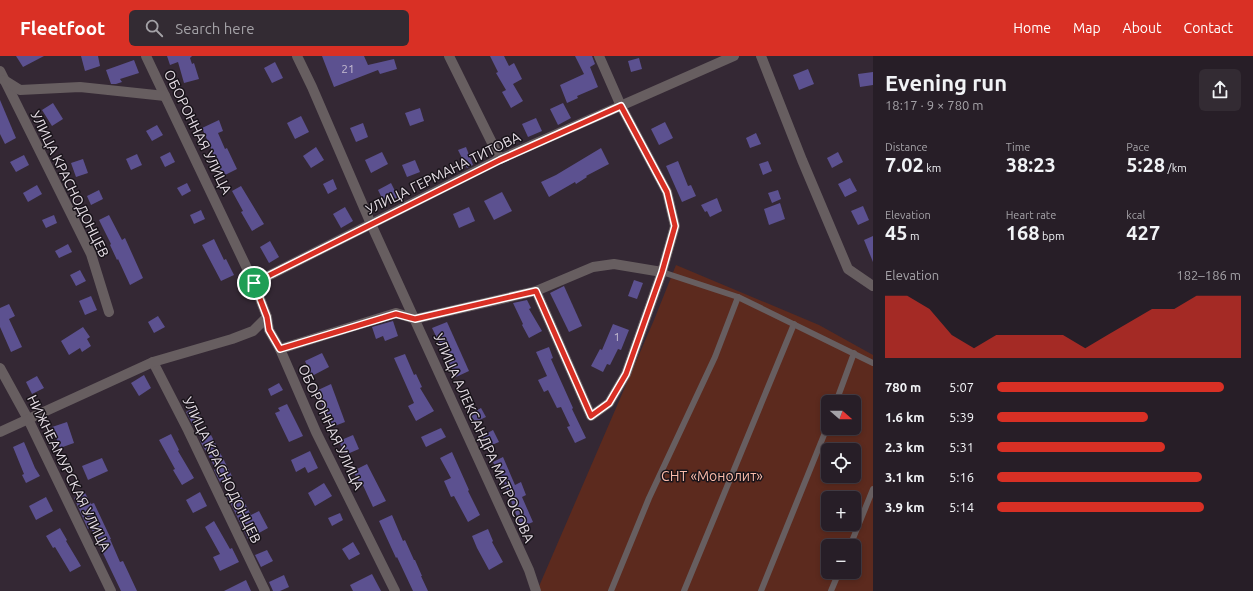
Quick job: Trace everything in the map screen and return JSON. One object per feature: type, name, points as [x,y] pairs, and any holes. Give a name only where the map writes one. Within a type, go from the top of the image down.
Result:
[{"type":"street","name":"ОБОРОННАЯ УЛИЦА","points":[[146,56],[254,283],[267,317],[269,330],[280,349],[316,432],[395,591]]},
{"type":"street","name":"УЛИЦА АЛЕКСАНДРА МАТРОСОВА","points":[[297,56],[312,87],[371,224],[529,570],[536,591]]},
{"type":"street","points":[[449,56],[500,160]]},
{"type":"street","points":[[536,291],[591,416],[609,403],[626,374],[662,272],[675,226],[667,192],[621,106],[599,56]]},
{"type":"street","name":"УЛИЦА ГЕРМАНА ТИТОВА","points":[[254,283],[500,160],[734,56]]},
{"type":"street","points":[[761,56],[802,160],[848,269],[873,286]]},
{"type":"street","points":[[1,77],[20,90],[80,87],[165,96]]},
{"type":"street","name":"УЛИЦА КРАСНОДОНЦЕВ","points":[[1,77],[90,254],[109,312]]},
{"type":"street","points":[[280,349],[396,314],[415,319],[536,291],[593,266],[614,264],[662,272]]},
{"type":"street","points":[[0,432],[152,362],[232,339],[253,331],[267,317]]},
{"type":"street","name":"УЛИЦА КРАСНОДОНЦЕВ","points":[[152,362],[188,430],[265,591]]},
{"type":"street","name":"НИЖНЕАМУРСКАЯ УЛИЦА","points":[[0,368],[28,420],[111,591]]},
{"type":"lane","points":[[662,272],[738,297],[873,363]]},
{"type":"lane","points":[[611,591],[649,498],[716,356],[738,297]]},
{"type":"lane","points":[[684,591],[794,324]]},
{"type":"lane","points":[[839,395],[854,353]]},
{"type":"lane","points":[[760,591],[824,435]]},
{"type":"lane","points":[[853,539],[873,489]]},
{"type":"lane","points":[[831,591],[836,579]]},
{"type":"green space","name":"СНТ «Монолит»","points":[[676,265],[819,325],[873,355],[873,591],[537,591],[654,320]]},
{"type":"building","points":[[16,56],[44,56],[23,67]]},
{"type":"building","points":[[81,56],[98,56],[100,66],[85,71]]},
{"type":"building","points":[[167,56],[192,56],[190,58],[192,64],[194,63],[199,79],[184,83],[178,62],[170,65]]},
{"type":"building","points":[[322,56],[364,56],[368,65],[394,59],[397,69],[380,74],[378,70],[334,87]]},
{"type":"building","points":[[490,56],[504,56],[509,66],[514,63],[522,79],[513,84],[523,101],[511,108],[502,92],[506,90],[496,73],[498,72]]},
{"type":"building","points":[[575,56],[592,56],[595,64],[590,67],[598,87],[577,96],[578,98],[567,103],[560,85],[584,74]]},
{"type":"building","points":[[639,58],[642,69],[631,72],[628,61]]},
{"type":"building","points":[[134,60],[139,73],[120,79],[122,82],[111,84],[106,70]]},
{"type":"building","points":[[275,62],[283,78],[272,83],[264,68]]},
{"type":"building","points":[[808,69],[814,84],[799,90],[793,75]]},
{"type":"building","points":[[873,72],[873,85],[860,87],[858,74]]},
{"type":"building","points":[[0,100],[16,138],[5,144],[0,134]]},
{"type":"building","points":[[53,103],[63,119],[52,126],[42,110]]},
{"type":"building","points":[[563,103],[571,118],[558,125],[550,109]]},
{"type":"building","points":[[420,108],[424,121],[410,126],[405,113]]},
{"type":"building","points":[[301,116],[309,132],[295,139],[287,123]]},
{"type":"building","points":[[536,118],[542,131],[528,137],[522,124]]},
{"type":"building","points":[[219,120],[223,131],[218,133],[225,149],[227,148],[237,169],[223,176],[202,128]]},
{"type":"building","points":[[665,122],[673,138],[659,145],[651,129]]},
{"type":"building","points":[[363,123],[368,137],[356,142],[350,128]]},
{"type":"building","points":[[157,125],[163,135],[152,141],[146,131]]},
{"type":"building","points":[[756,133],[761,144],[750,148],[746,138]]},
{"type":"building","points":[[316,147],[324,160],[311,168],[303,156]]},
{"type":"building","points":[[466,147],[473,165],[467,168],[458,150]]},
{"type":"building","points":[[601,148],[609,164],[586,176],[587,177],[576,184],[575,182],[549,197],[541,182],[556,175]]},
{"type":"building","points":[[170,152],[175,162],[165,167],[160,157]]},
{"type":"building","points":[[382,152],[388,164],[371,173],[365,160]]},
{"type":"building","points":[[838,152],[843,162],[832,168],[827,158]]},
{"type":"building","points":[[137,154],[142,165],[131,170],[126,159]]},
{"type":"building","points":[[24,155],[29,165],[16,172],[10,162]]},
{"type":"building","points":[[83,159],[88,173],[76,177],[71,163]]},
{"type":"building","points":[[415,160],[420,172],[407,177],[402,165]]},
{"type":"building","points":[[678,161],[688,186],[691,185],[696,196],[682,202],[666,166]]},
{"type":"building","points":[[768,161],[772,171],[763,175],[759,164]]},
{"type":"building","points":[[850,178],[857,191],[845,197],[838,184]]},
{"type":"building","points":[[333,179],[337,189],[328,194],[323,184]]},
{"type":"building","points":[[187,183],[191,191],[182,196],[177,188]]},
{"type":"building","points":[[391,183],[398,197],[385,204],[378,190]]},
{"type":"building","points":[[37,185],[42,194],[28,202],[23,193]]},
{"type":"building","points":[[241,186],[264,224],[252,231],[241,212],[243,211],[232,191]]},
{"type":"building","points":[[99,190],[103,199],[91,205],[87,196]]},
{"type":"building","points":[[778,190],[781,199],[772,203],[768,193]]},
{"type":"building","points":[[502,192],[512,211],[494,220],[484,201]]},
{"type":"building","points":[[717,198],[722,211],[710,217],[701,205]]},
{"type":"building","points":[[780,203],[785,219],[769,225],[764,209]]},
{"type":"building","points":[[863,206],[869,220],[858,225],[851,211]]},
{"type":"building","points":[[345,207],[353,221],[341,228],[333,214]]},
{"type":"building","points":[[469,207],[475,221],[459,228],[453,214]]},
{"type":"building","points":[[201,210],[205,219],[194,224],[190,215]]},
{"type":"building","points":[[54,215],[57,223],[46,228],[42,220]]},
{"type":"building","points":[[109,215],[122,240],[125,238],[143,278],[130,285],[99,220]]},
{"type":"building","points":[[873,236],[873,262],[864,240]]},
{"type":"building","points":[[214,239],[224,260],[226,259],[234,275],[221,281],[202,245]]},
{"type":"building","points":[[270,241],[279,257],[269,263],[260,247]]},
{"type":"building","points":[[68,244],[72,252],[59,258],[55,251]]},
{"type":"building","points":[[80,270],[86,281],[76,286],[70,275]]},
{"type":"building","points":[[634,280],[643,283],[637,299],[628,296]]},
{"type":"building","points":[[564,286],[582,326],[569,332],[550,293]]},
{"type":"building","points":[[91,296],[97,310],[85,315],[79,301]]},
{"type":"building","points":[[527,300],[531,308],[529,309],[542,331],[529,338],[513,303]]},
{"type":"building","points":[[9,304],[15,316],[9,319],[22,347],[11,352],[0,327],[0,308]]},
{"type":"building","points":[[158,316],[165,327],[154,333],[148,322]]},
{"type":"building","points":[[393,321],[398,336],[385,341],[383,336],[376,339],[372,327]]},
{"type":"building","points":[[447,322],[469,371],[456,377],[432,328]]},
{"type":"building","points":[[613,324],[629,330],[621,350],[618,349],[610,365],[607,364],[603,372],[591,366],[600,349],[602,350]]},
{"type":"building","points":[[83,327],[90,337],[87,339],[91,346],[82,352],[80,348],[69,355],[61,341]]},
{"type":"building","points":[[549,347],[553,358],[551,359],[586,438],[575,443],[567,427],[570,426],[561,407],[557,408],[548,390],[544,392],[538,380],[547,376],[536,352]]},
{"type":"building","points":[[322,353],[329,367],[312,376],[305,361]]},
{"type":"building","points":[[405,354],[414,375],[416,374],[422,387],[420,388],[434,411],[416,421],[408,406],[414,403],[394,358]]},
{"type":"building","points":[[144,375],[151,388],[139,396],[131,383]]},
{"type":"building","points":[[37,376],[44,388],[32,394],[26,382]]},
{"type":"building","points":[[279,383],[283,390],[271,396],[268,389]]},
{"type":"building","points":[[331,384],[345,422],[332,427],[316,391]]},
{"type":"building","points":[[287,404],[303,436],[289,442],[275,413],[280,411],[278,408]]},
{"type":"building","points":[[195,407],[203,421],[194,427],[186,412]]},
{"type":"building","points":[[481,408],[486,417],[475,422],[470,414]]},
{"type":"building","points":[[67,422],[74,443],[60,448],[52,427]]},
{"type":"building","points":[[441,428],[446,437],[426,447],[421,437]]},
{"type":"building","points":[[493,430],[499,442],[487,447],[482,436]]},
{"type":"building","points":[[171,434],[179,450],[178,451],[194,478],[182,485],[159,440]]},
{"type":"building","points":[[211,435],[232,476],[220,482],[214,470],[216,469],[200,441]]},
{"type":"building","points":[[353,435],[359,449],[345,455],[339,441]]},
{"type":"building","points":[[24,442],[40,476],[26,483],[13,447]]},
{"type":"building","points":[[310,451],[318,468],[308,473],[305,467],[296,472],[291,460]]},
{"type":"building","points":[[452,452],[469,490],[468,491],[480,515],[468,522],[454,496],[451,497],[444,481],[451,478],[440,458]]},
{"type":"building","points":[[503,457],[515,485],[521,482],[526,495],[522,497],[533,522],[521,527],[501,475],[499,476],[493,462]]},
{"type":"building","points":[[102,458],[108,471],[88,480],[82,466]]},
{"type":"building","points":[[367,464],[386,501],[373,507],[361,481],[359,482],[353,471]]},
{"type":"building","points":[[324,483],[332,496],[315,506],[308,493]]},
{"type":"building","points":[[238,490],[251,515],[259,511],[268,528],[248,539],[227,496]]},
{"type":"building","points":[[200,492],[207,506],[193,513],[186,500]]},
{"type":"building","points":[[85,493],[91,504],[94,503],[120,562],[123,561],[137,591],[121,591],[91,528],[88,529],[74,498]]},
{"type":"building","points":[[46,497],[53,511],[36,520],[29,506]]},
{"type":"building","points":[[340,513],[343,520],[332,526],[328,518]]},
{"type":"building","points":[[392,515],[403,541],[405,540],[415,560],[428,591],[413,591],[397,557],[396,558],[379,521]]},
{"type":"building","points":[[214,521],[230,549],[232,548],[239,562],[220,571],[213,557],[220,554],[205,527]]},
{"type":"building","points":[[60,528],[81,566],[70,572],[55,547],[53,548],[46,536]]},
{"type":"building","points":[[488,529],[493,541],[492,542],[503,562],[489,570],[472,536]]},
{"type":"building","points":[[353,542],[360,554],[349,560],[342,549]]},
{"type":"building","points":[[267,550],[273,561],[261,567],[255,555]]},
{"type":"building","points":[[372,574],[381,591],[353,591],[350,585]]},
{"type":"building","points":[[284,575],[289,587],[280,591],[273,591],[269,582]]},
{"type":"building","points":[[246,580],[251,591],[224,591]]},
{"type":"route","points":[[621,106],[667,192],[675,226],[662,272],[626,374],[609,403],[591,416],[536,291],[415,319],[396,314],[280,349],[269,330],[267,317],[254,283],[500,160],[621,106]]}]
